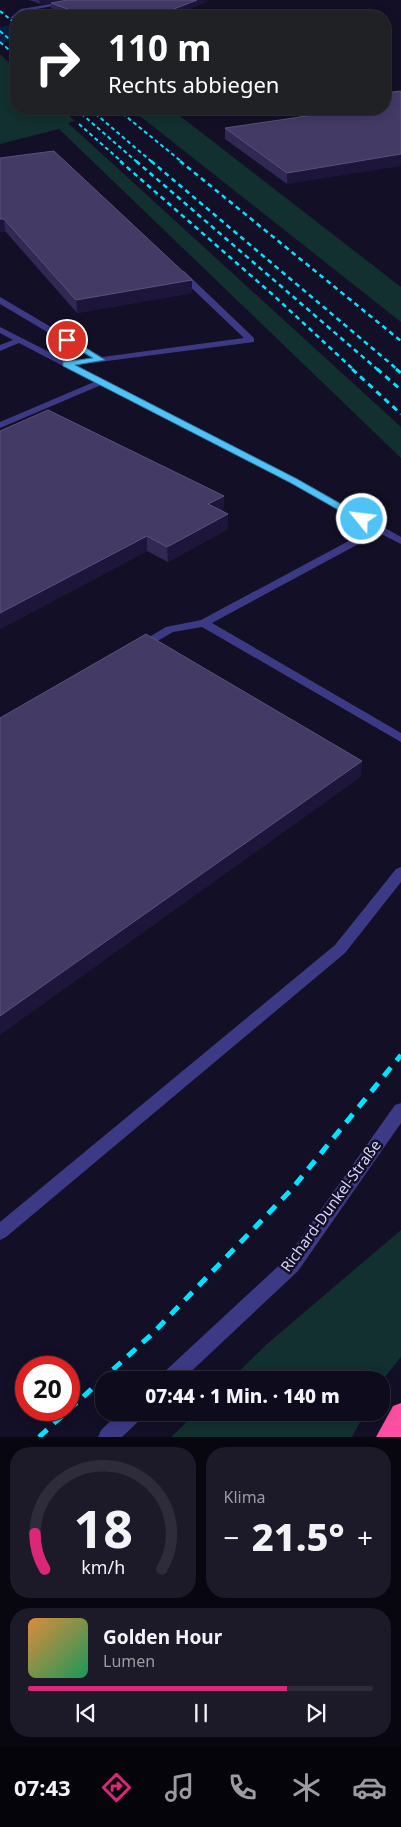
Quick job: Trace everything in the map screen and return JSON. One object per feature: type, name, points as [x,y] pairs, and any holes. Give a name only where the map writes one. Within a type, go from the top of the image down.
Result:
[{"type":"highway","points":[[388,1437],[401,1414]]},
{"type":"lane","points":[[23,10],[85,0]]},
{"type":"lane","points":[[66,364],[252,340],[172,264]]},
{"type":"lane","points":[[0,300],[101,360]]},
{"type":"lane","points":[[0,330],[294,481],[401,541]]},
{"type":"lane","points":[[0,348],[20,340]]},
{"type":"lane","points":[[0,425],[101,382]]},
{"type":"lane","points":[[127,653],[170,629],[204,623],[379,529]]},
{"type":"lane","points":[[204,623],[401,738]]},
{"type":"lane","points":[[0,1232],[340,949],[401,872]]},
{"type":"lane","name":"Richard-Dunkel-Straße","points":[[179,1371],[292,1265],[401,1110]]},
{"type":"lane","points":[[108,1437],[125,1421]]},
{"type":"green space","points":[[0,54],[10,63],[10,115],[68,115],[75,121],[68,123],[401,427],[401,458],[59,129],[0,144]]},
{"type":"green space","points":[[139,115],[179,115],[401,287],[401,322]]},
{"type":"green space","points":[[401,1230],[401,1357],[390,1371],[239,1371],[267,1344]]},
{"type":"green space","points":[[188,1421],[361,1421],[352,1437],[171,1437]]},
{"type":"water","points":[[10,25],[10,42],[0,43],[0,27]]},
{"type":"building","points":[[68,0],[197,0],[171,10],[70,10],[51,3]]},
{"type":"building","points":[[401,91],[401,154],[287,173],[225,128],[314,115],[391,115],[391,92]]},
{"type":"building","points":[[54,151],[192,280],[76,300],[4,219],[0,219],[0,158]]},
{"type":"building","points":[[48,410],[224,496],[208,504],[228,514],[167,547],[147,536],[0,613],[0,431]]},
{"type":"building","points":[[146,634],[362,761],[0,1016],[0,718]]},
{"type":"waterway","points":[[45,4],[64,0]]},
{"type":"railway","points":[[0,11],[10,19]]},
{"type":"railway","points":[[0,31],[10,40]]},
{"type":"railway","points":[[0,42],[10,51]]},
{"type":"railway","points":[[83,115],[137,162]]},
{"type":"railway","points":[[97,115],[152,162]]},
{"type":"railway","points":[[124,115],[182,162]]},
{"type":"railway","points":[[79,124],[122,162]]},
{"type":"railway","points":[[120,161],[272,294],[354,370]]},
{"type":"railway","points":[[136,161],[378,370]]},
{"type":"railway","points":[[151,161],[398,370]]},
{"type":"railway","points":[[180,161],[401,341]]},
{"type":"railway","points":[[352,369],[401,414]]},
{"type":"railway","points":[[377,369],[401,390]]},
{"type":"railway","points":[[396,369],[401,373]]},
{"type":"railway","points":[[39,1437],[152,1334],[291,1190],[401,1055]]},
{"type":"route","points":[[67,340],[101,360],[66,364],[294,481],[362,519]]}]
